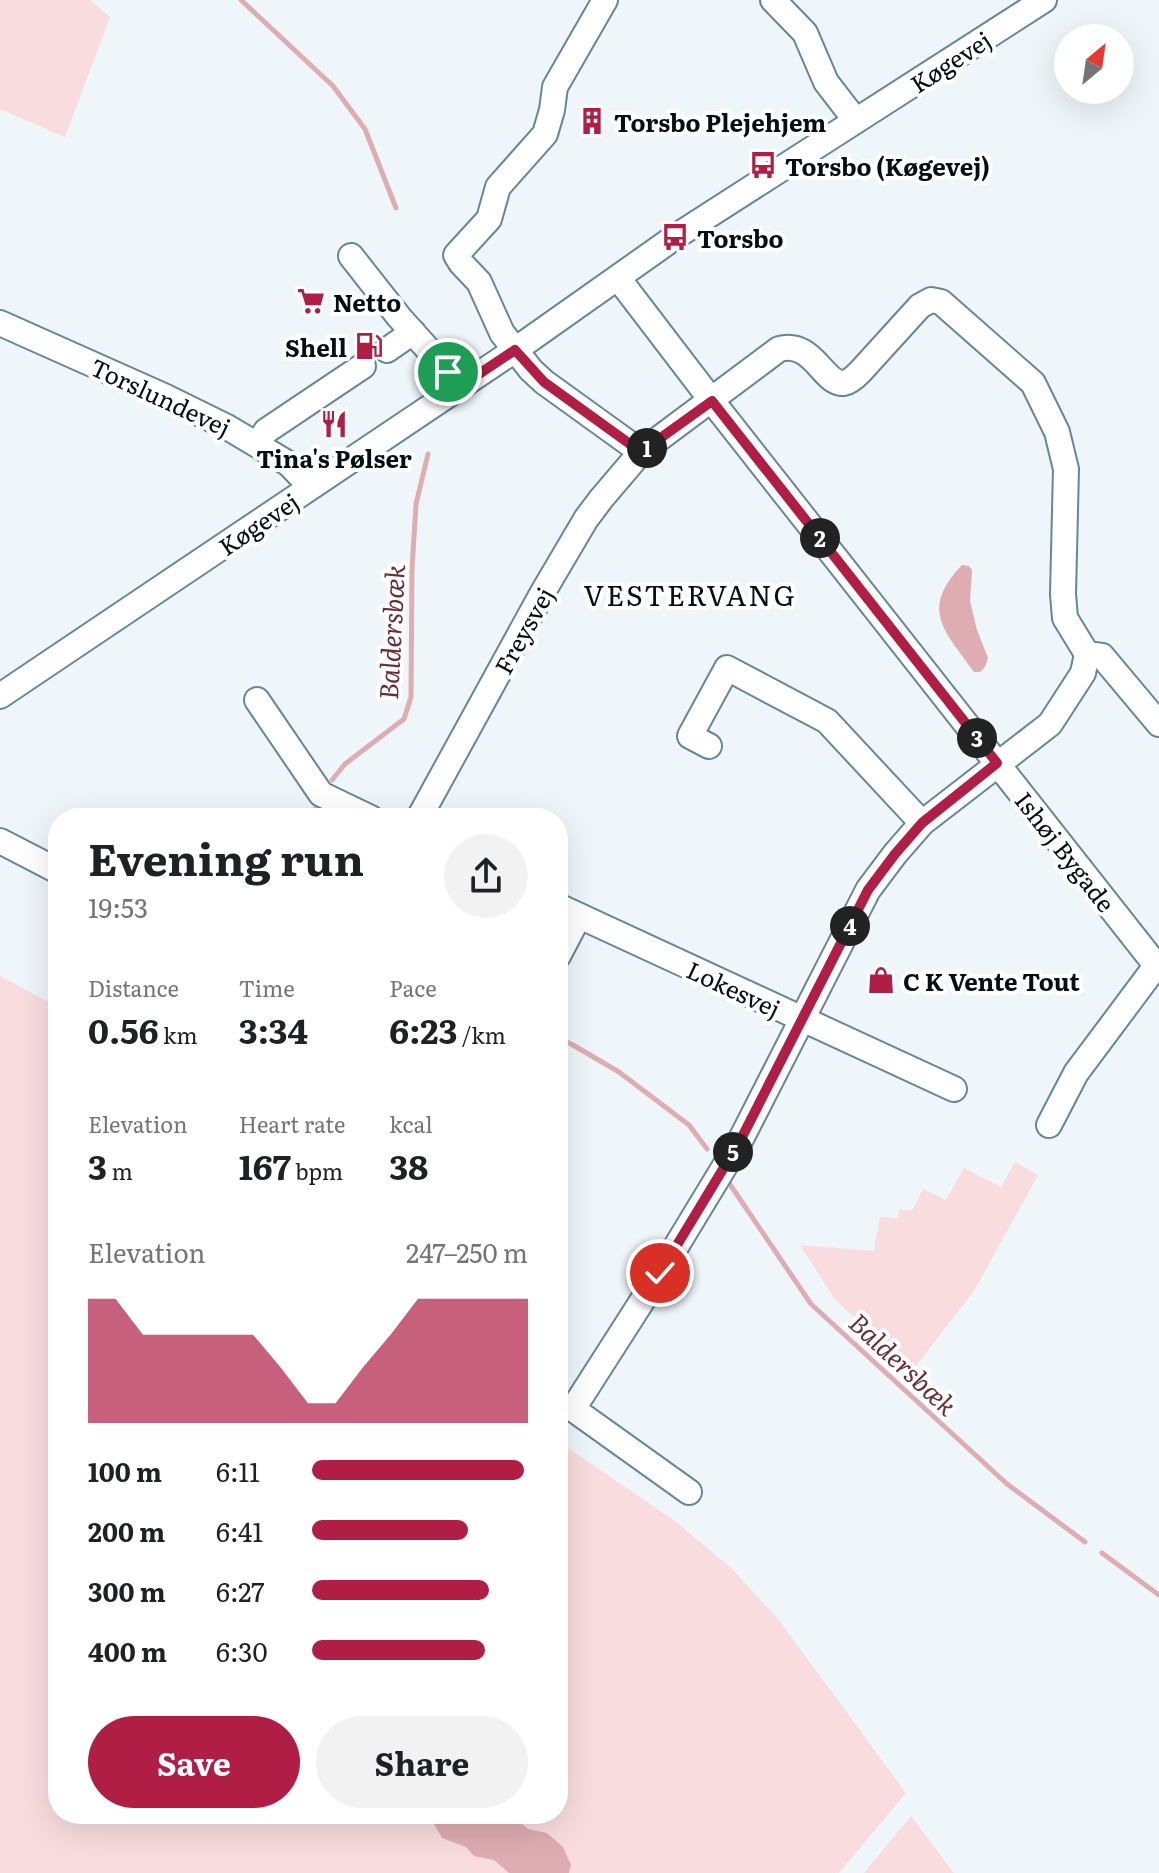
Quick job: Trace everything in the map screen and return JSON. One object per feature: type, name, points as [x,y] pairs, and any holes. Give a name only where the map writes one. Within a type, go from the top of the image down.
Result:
[{"type":"street","points":[[605,0],[555,87],[545,134],[498,187],[489,219],[456,255],[479,282],[502,333],[544,382],[641,452]]},
{"type":"street","points":[[773,0],[805,33],[826,82],[856,121]]},
{"type":"street","name":"Køgevej","points":[[0,696],[515,350],[675,237],[1044,0]]},
{"type":"street","points":[[351,256],[399,317],[461,386]]},
{"type":"street","name":"Ishøj Bygade","points":[[618,278],[1158,968]]},
{"type":"street","name":"Freysvej","points":[[425,808],[580,528],[641,452],[779,349],[797,348],[809,355],[836,381],[844,383],[853,379],[920,306],[931,300],[941,302],[1033,383],[1057,432],[1066,469],[1065,618],[1087,654]]},
{"type":"street","name":"Torslundevej","points":[[0,323],[175,401],[258,444],[289,464],[311,487]]},
{"type":"street","points":[[387,350],[413,332]]},
{"type":"street","points":[[258,444],[266,431],[363,366]]},
{"type":"street","points":[[689,1492],[573,1409],[740,1141],[868,890],[922,823],[1050,724],[1083,673],[1087,654],[1102,656],[1159,724]]},
{"type":"street","points":[[709,746],[690,736],[727,668],[827,721],[922,823]]},
{"type":"street","points":[[257,700],[321,794],[350,808]]},
{"type":"street","points":[[0,841],[48,866]]},
{"type":"street","name":"Lokesvej","points":[[568,911],[954,1089]]},
{"type":"street","points":[[1049,1125],[1076,1073],[1158,968]]},
{"type":"shaded area","points":[[0,0],[90,0],[110,17],[65,137],[0,109]]},
{"type":"shaded area","points":[[962,565],[972,570],[970,601],[988,658],[980,672],[974,672],[941,620],[939,608],[942,595]]},
{"type":"shaded area","points":[[0,976],[48,1002],[48,1824],[568,1824],[568,1448],[675,1521],[731,1568],[778,1619],[906,1793],[839,1873],[0,1873]]},
{"type":"shaded area","points":[[1015,1162],[1038,1175],[974,1291],[911,1372],[834,1298],[800,1245],[874,1251],[880,1217],[898,1218],[899,1209],[912,1211],[923,1189],[946,1200],[964,1168],[1001,1187]]},
{"type":"shaded area","points":[[911,1816],[954,1873],[864,1873]]},
{"type":"shaded area","points":[[434,1824],[522,1824],[528,1829],[547,1833],[563,1847],[571,1865],[569,1873],[509,1873],[494,1860],[474,1856],[466,1847],[442,1838]]},
{"type":"waterway","name":"Baldersbæk","points":[[241,0],[333,86],[365,129],[396,208]]},
{"type":"waterway","name":"Baldersbæk","points":[[332,780],[345,764],[404,719],[411,697],[416,504],[428,454]]},
{"type":"waterway","name":"Baldersbæk","points":[[568,1043],[619,1072],[689,1125],[707,1149]]},
{"type":"waterway","name":"Baldersbæk","points":[[729,1183],[811,1304],[1007,1484],[1085,1542]]},
{"type":"waterway","name":"Baldersbæk","points":[[1102,1553],[1159,1595]]},
{"type":"place","name":"Torsbo Plejehjem","points":[[592,121]]},
{"type":"place","name":"Torsbo (Køgevej)","points":[[763,165]]},
{"type":"place","name":"Torsbo","points":[[675,237]]},
{"type":"place","name":"Netto","points":[[311,301]]},
{"type":"place","name":"Shell","points":[[369,346]]},
{"type":"place","name":"Tina's Pølser","points":[[334,424]]},
{"type":"place","name":"C K Vente Tout","points":[[881,980]]},
{"type":"district","name":"VESTERVANG","points":[[690,594]]},
{"type":"route","points":[[448,372],[461,386],[515,350],[544,382],[641,452],[712,401],[997,763],[922,823],[868,890],[740,1141],[660,1273]]}]
